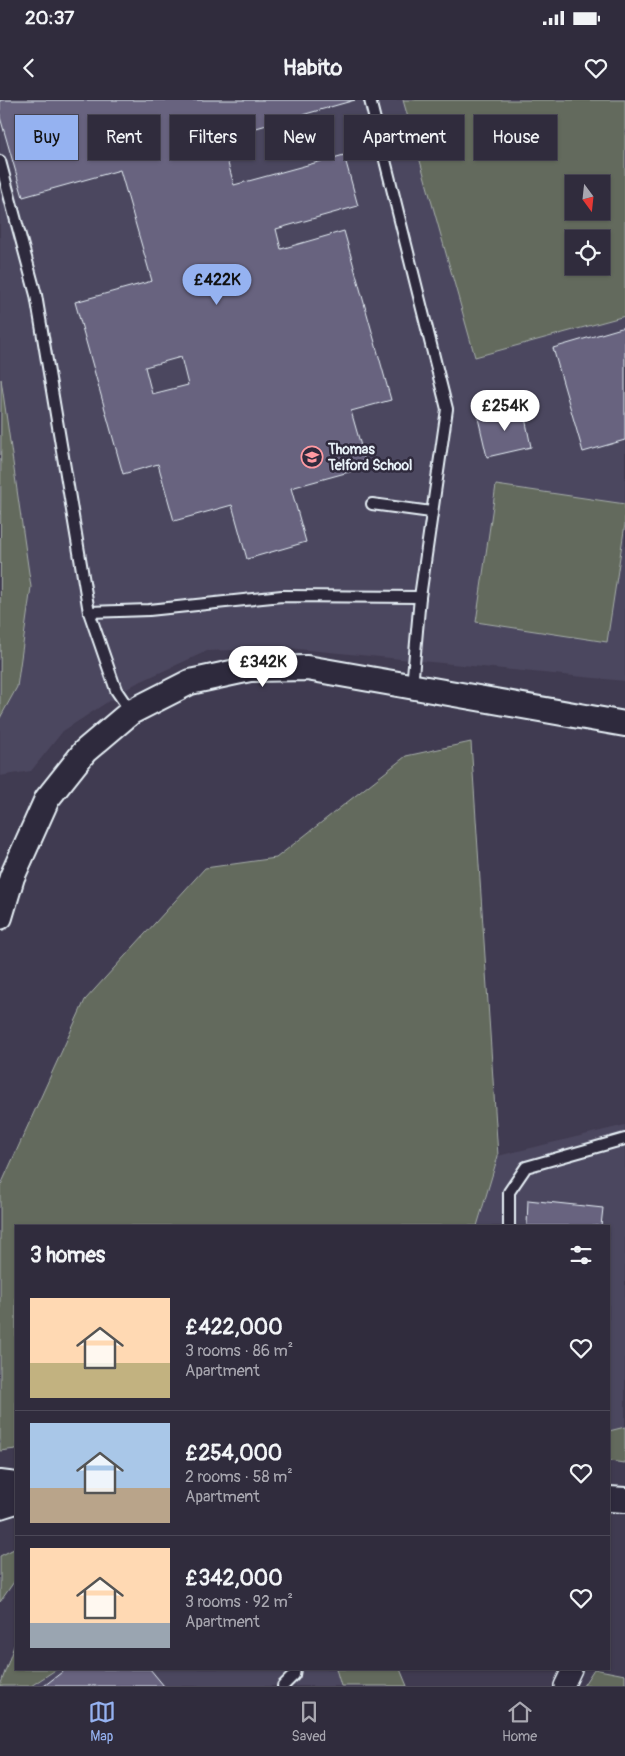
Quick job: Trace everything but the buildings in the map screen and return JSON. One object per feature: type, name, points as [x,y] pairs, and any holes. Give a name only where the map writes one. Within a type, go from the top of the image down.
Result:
[{"type":"street","points":[[0,917],[12,877],[47,800],[85,751],[131,712],[190,682],[250,669],[307,668],[625,724]]},
{"type":"street","points":[[0,1484],[15,1485]]},
{"type":"street","points":[[610,1499],[625,1500]]},
{"type":"street","points":[[0,1506],[15,1501]]},
{"type":"lane","points":[[370,100],[446,409],[420,597],[412,687]]},
{"type":"lane","points":[[0,161],[36,295],[89,612],[116,690],[131,712]]},
{"type":"lane","points":[[372,504],[431,512]]},
{"type":"lane","points":[[89,612],[149,610],[282,596],[420,597]]},
{"type":"lane","points":[[509,1225],[509,1192],[526,1167],[625,1139]]},
{"type":"lane","points":[[283,1686],[294,1675],[295,1670]]},
{"type":"shaded area","name":"Thomas Telford School","points":[[0,100],[625,100],[625,681],[288,648],[207,651],[135,684],[63,731],[31,771],[0,776]]},
{"type":"shaded area","points":[[625,1125],[625,1463],[610,1461],[610,1225],[477,1225],[498,1156]]},
{"type":"shaded area","points":[[55,1670],[336,1670],[341,1686],[31,1686]]},
{"type":"green space","points":[[403,100],[625,100],[625,316],[475,357],[420,160],[464,160],[464,115],[407,115]]},
{"type":"green space","points":[[1,379],[31,587],[17,687],[0,718]]},
{"type":"green space","points":[[496,485],[625,504],[625,524],[607,642],[476,622]]},
{"type":"green space","points":[[471,742],[498,1156],[477,1225],[15,1225],[15,1449],[0,1451],[0,1187],[85,1000],[205,868],[276,858],[406,756]]},
{"type":"green space","points":[[625,1427],[625,1463],[610,1461],[610,1431]]},
{"type":"green space","points":[[15,1548],[15,1580],[0,1602],[0,1556]]},
{"type":"green space","points":[[15,1643],[15,1670],[55,1670],[31,1686],[0,1686]]},
{"type":"green space","points":[[336,1670],[400,1670],[407,1686],[341,1686]]},
{"type":"green space","points":[[593,1670],[625,1675],[625,1686],[583,1686]]},
{"type":"place","name":"Thomas Telford School","points":[[312,457]]}]
